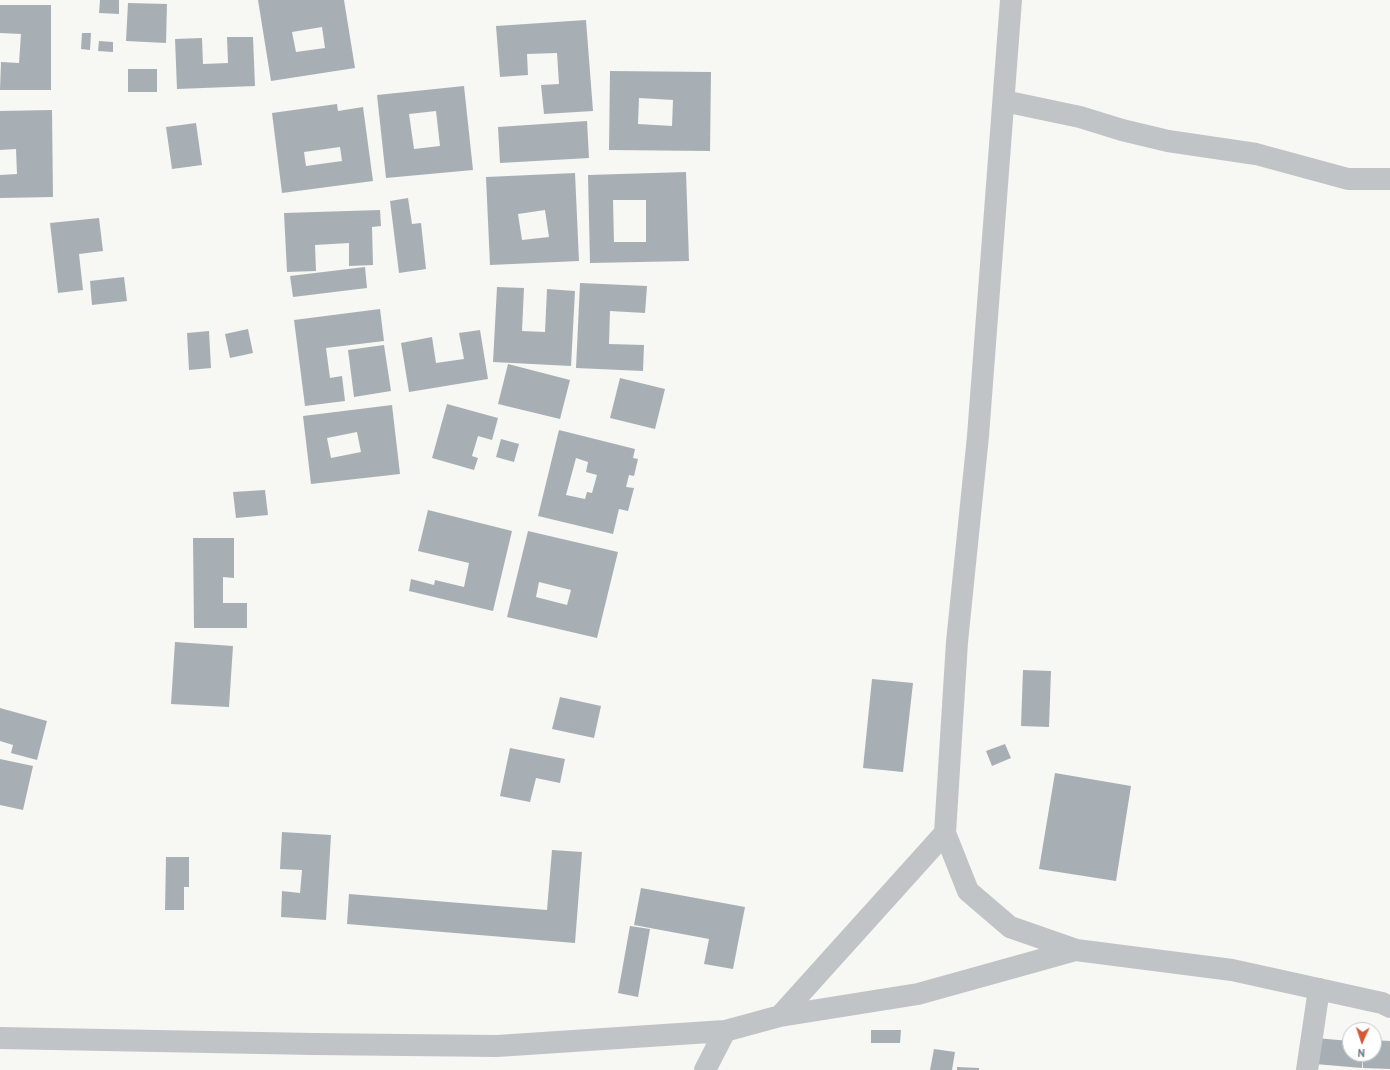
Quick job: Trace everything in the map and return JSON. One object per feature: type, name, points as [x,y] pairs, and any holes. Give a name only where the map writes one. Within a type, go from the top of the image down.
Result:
[{"type":"street","points":[[1011,0],[978,436],[957,642],[945,833],[968,891],[1010,927],[1076,950],[1232,970],[1382,1003],[1390,1007]]},
{"type":"street","points":[[1004,101],[1080,117],[1122,130],[1168,141],[1256,154],[1348,179],[1390,180]]},
{"type":"street","points":[[780,1016],[945,833]]},
{"type":"street","points":[[0,1038],[497,1046],[725,1031],[780,1016],[918,994],[1076,950]]},
{"type":"street","points":[[1307,1070],[1318,989]]},
{"type":"street","points":[[705,1070],[725,1031]]},
{"type":"building","points":[[100,0],[119,0],[119,14],[99,13]]},
{"type":"building","points":[[258,0],[344,0],[355,68],[271,81]],"holes":[[[322,27],[325,48],[296,52],[292,32]]]},
{"type":"building","points":[[128,3],[167,4],[166,43],[126,41]]},
{"type":"building","points":[[0,5],[51,5],[51,90],[0,90],[1,62],[19,63],[21,34],[0,33]]},
{"type":"building","points":[[586,20],[593,111],[544,114],[541,85],[559,84],[557,53],[527,54],[528,75],[500,77],[496,26]]},
{"type":"building","points":[[82,33],[91,33],[90,50],[81,49]]},
{"type":"building","points":[[227,37],[253,37],[255,86],[177,89],[175,39],[202,38],[203,64],[228,63]]},
{"type":"building","points":[[99,41],[113,42],[113,52],[98,51]]},
{"type":"building","points":[[128,69],[157,69],[157,92],[128,92]]},
{"type":"building","points":[[610,71],[711,72],[710,151],[609,150]],"holes":[[[639,98],[673,100],[672,126],[638,124]]]},
{"type":"building","points":[[464,86],[473,170],[386,178],[377,95]],"holes":[[[436,111],[440,146],[414,149],[409,114]]]},
{"type":"building","points":[[337,104],[338,111],[363,107],[373,181],[282,193],[272,113]],"holes":[[[340,147],[342,161],[306,166],[304,152]]]},
{"type":"building","points":[[52,110],[53,197],[0,198],[0,175],[17,174],[16,149],[0,150],[0,111]]},
{"type":"building","points":[[587,121],[589,158],[500,163],[498,127]]},
{"type":"building","points":[[196,123],[202,165],[172,169],[166,127]]},
{"type":"building","points":[[686,172],[689,261],[590,263],[588,175]],"holes":[[[613,200],[646,200],[646,242],[614,242]]]},
{"type":"building","points":[[575,173],[579,261],[490,265],[486,177]],"holes":[[[545,210],[549,237],[522,240],[518,214]]]},
{"type":"building","points":[[408,198],[412,224],[421,223],[426,269],[399,273],[390,201]]},
{"type":"building","points":[[380,210],[381,226],[372,227],[373,265],[349,266],[349,243],[315,245],[316,271],[287,272],[284,213]]},
{"type":"building","points":[[99,218],[103,251],[79,254],[83,290],[58,293],[50,223]]},
{"type":"building","points":[[365,267],[367,288],[293,297],[290,276]]},
{"type":"building","points":[[124,277],[127,301],[92,305],[90,281]]},
{"type":"building","points":[[580,283],[647,286],[645,313],[610,311],[609,344],[644,345],[643,371],[576,368]]},
{"type":"building","points":[[497,287],[524,288],[522,331],[545,332],[547,289],[575,291],[571,366],[493,362]]},
{"type":"building","points":[[380,309],[384,341],[326,348],[330,378],[342,376],[345,401],[305,406],[294,320]]},
{"type":"building","points":[[248,329],[253,353],[230,358],[225,334]]},
{"type":"building","points":[[480,330],[488,379],[409,392],[401,343],[432,337],[436,363],[464,359],[459,333]]},
{"type":"building","points":[[209,331],[211,368],[189,370],[187,333]]},
{"type":"building","points":[[384,345],[391,391],[354,397],[348,350]]},
{"type":"building","points":[[508,364],[570,380],[560,419],[498,404]]},
{"type":"building","points":[[620,378],[665,389],[655,429],[610,418]]},
{"type":"building","points":[[447,404],[498,418],[492,440],[478,436],[472,456],[478,458],[474,470],[432,458]]},
{"type":"building","points":[[392,405],[400,474],[311,484],[303,416]],"holes":[[[357,432],[361,452],[331,458],[327,438]]]},
{"type":"building","points":[[559,430],[635,449],[633,458],[638,459],[634,476],[629,475],[626,487],[634,488],[628,511],[619,509],[613,534],[538,516]],"holes":[[[576,458],[588,462],[586,472],[597,475],[592,493],[587,492],[585,499],[566,495]]]},
{"type":"building","points":[[501,439],[519,444],[514,462],[496,457]]},
{"type":"building","points":[[265,490],[268,515],[236,518],[233,492]]},
{"type":"building","points":[[428,510],[512,531],[493,611],[409,591],[411,579],[434,585],[435,580],[464,587],[469,563],[418,551]]},
{"type":"building","points":[[528,531],[618,552],[597,638],[507,617]],"holes":[[[539,582],[571,590],[567,605],[536,597]]]},
{"type":"building","points":[[193,538],[234,538],[234,578],[223,577],[223,603],[247,603],[247,628],[194,628]]},
{"type":"building","points":[[175,642],[233,646],[229,707],[171,704]]},
{"type":"building","points":[[1023,670],[1051,671],[1049,727],[1021,726]]},
{"type":"building","points":[[872,679],[913,683],[903,772],[863,768]]},
{"type":"building","points":[[560,697],[601,706],[594,738],[552,729]]},
{"type":"building","points":[[0,708],[47,721],[37,760],[11,753],[13,745],[0,741]]},
{"type":"building","points":[[1005,744],[1011,758],[992,766],[986,751]]},
{"type":"building","points":[[510,748],[565,759],[560,783],[536,778],[530,802],[500,796]]},
{"type":"building","points":[[0,759],[33,766],[23,810],[0,805]]},
{"type":"building","points":[[1055,773],[1131,786],[1116,881],[1039,869]]},
{"type":"building","points":[[282,832],[331,835],[326,920],[281,917],[282,891],[300,893],[302,870],[280,869]]},
{"type":"building","points":[[552,850],[582,852],[575,943],[347,924],[349,894],[547,910]]},
{"type":"building","points":[[166,857],[189,857],[189,887],[184,887],[184,910],[165,910]]},
{"type":"building","points":[[641,888],[745,907],[733,969],[704,964],[709,939],[634,925]]},
{"type":"building","points":[[630,926],[650,929],[638,997],[618,993]]},
{"type":"building","points":[[871,1030],[901,1030],[900,1043],[871,1043]]},
{"type":"building","points":[[1316,1038],[1342,1040],[1342,1062],[1362,1062],[1362,1068],[1315,1064]]},
{"type":"building","points":[[1382,1040],[1390,1041],[1390,1069],[1363,1068],[1363,1062],[1382,1062]]},
{"type":"building","points":[[934,1049],[955,1052],[952,1070],[930,1070]]},
{"type":"building","points":[[957,1067],[979,1068],[979,1070],[957,1070]]}]
